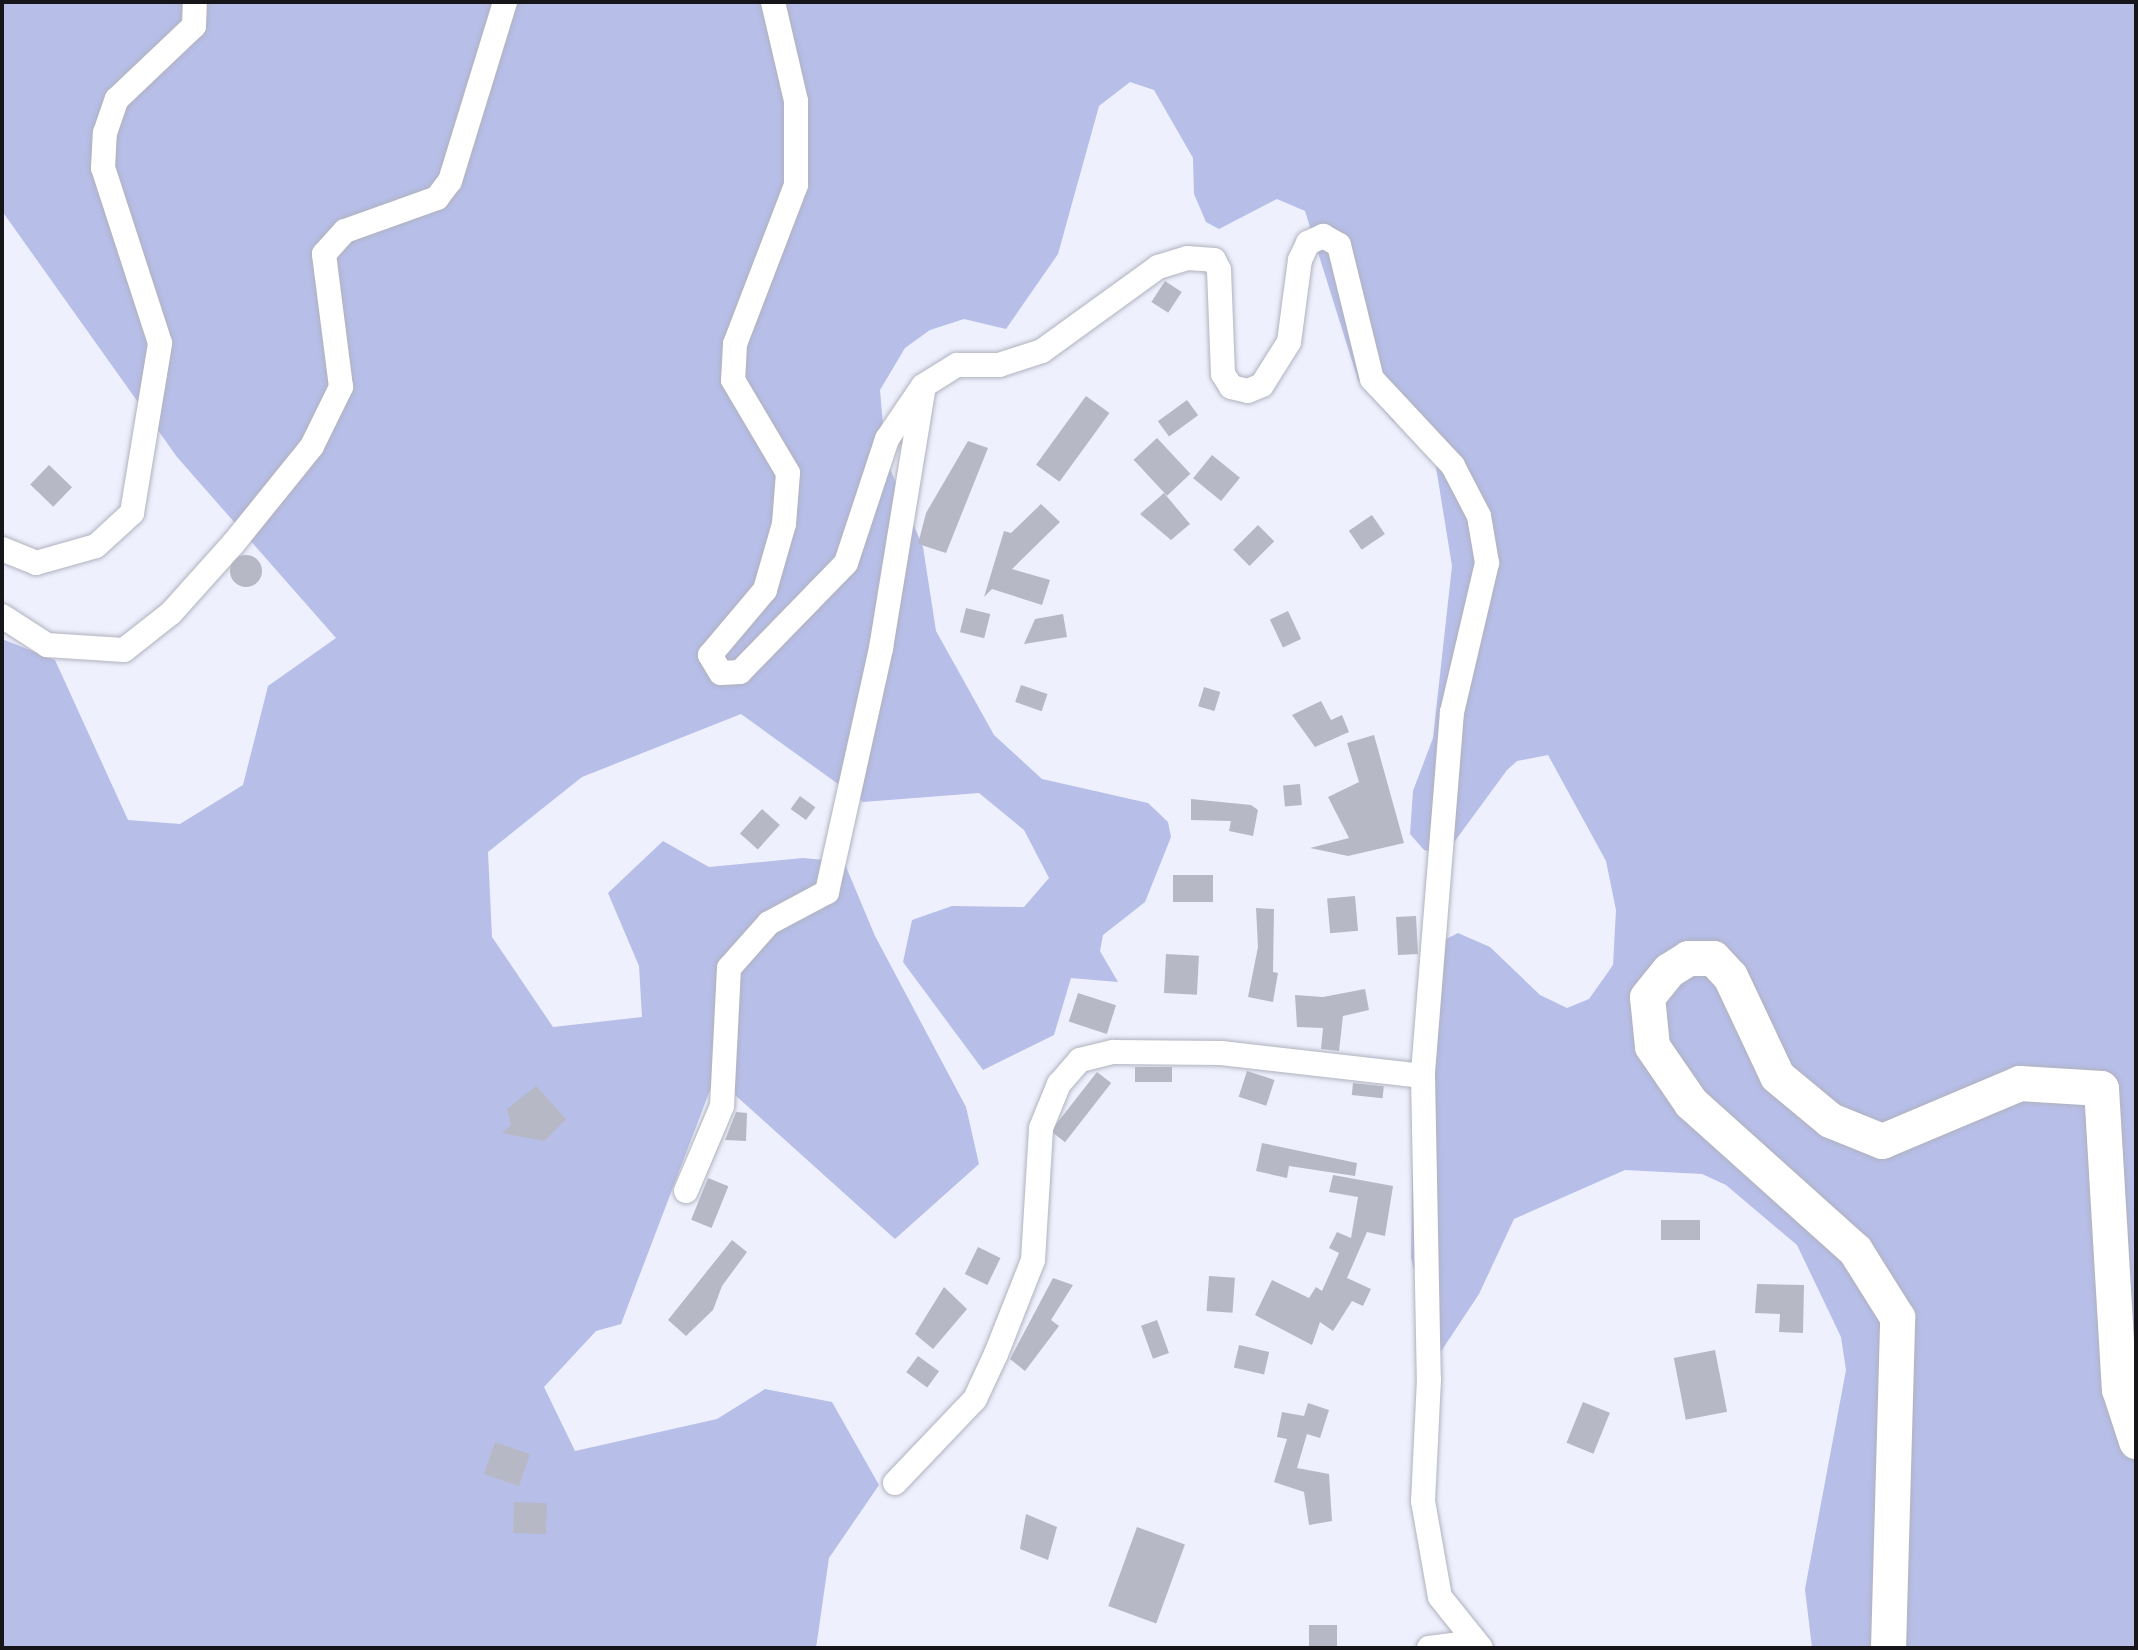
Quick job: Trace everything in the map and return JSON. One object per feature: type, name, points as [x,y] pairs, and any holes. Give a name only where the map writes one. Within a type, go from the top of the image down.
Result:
[{"type":"main road","points":[[1888,1648],[1897,1317],[1855,1250],[1691,1103],[1652,1046],[1647,997],[1669,970],[1688,958],[1713,958],[1730,976],[1777,1076],[1830,1120],[1881,1141],[2019,1083],[2101,1088],[2119,1389],[2136,1441]]},
{"type":"street","points":[[2,549],[36,563],[96,546],[132,513],[160,343],[103,168],[104,133],[117,99],[194,26],[195,2]]},
{"type":"street","points":[[2,616],[47,645],[124,650],[171,613],[233,544],[312,446],[341,387],[324,254],[345,231],[437,198],[450,181],[505,2]]},
{"type":"street","points":[[773,2],[796,101],[796,185],[735,344],[733,380],[788,473],[784,524],[765,590],[710,655],[722,673],[740,672],[846,563],[887,439],[923,386],[957,365],[999,365],[1042,351],[1158,267],[1202,257],[1214,260],[1219,270],[1223,374],[1231,387],[1248,391],[1262,385],[1289,342],[1300,260],[1308,243],[1323,236],[1339,245],[1372,379],[1453,466],[1479,516],[1487,563],[1452,712],[1423,1076],[1426,1542],[1440,1597],[1478,1645]]},
{"type":"street","points":[[686,1191],[722,1106],[729,968],[769,923],[827,891],[879,661],[923,386]]},
{"type":"street","points":[[895,1483],[975,1399],[996,1354],[1033,1261],[1041,1128],[1059,1084],[1080,1060],[1112,1052],[1221,1053],[1423,1076]]},
{"type":"street","points":[[1429,1648],[1478,1645]]},
{"type":"shaded area","points":[[2,2],[2136,2],[2136,1648],[1812,1648],[1805,1589],[1846,1370],[1841,1337],[1797,1245],[1726,1185],[1702,1174],[1625,1170],[1514,1219],[1479,1294],[1436,1359],[1411,1258],[1413,1132],[1434,945],[1458,933],[1490,947],[1540,995],[1567,1008],[1589,999],[1613,965],[1616,910],[1606,861],[1548,755],[1517,761],[1507,770],[1452,845],[1436,853],[1424,850],[1410,834],[1413,791],[1433,738],[1452,566],[1435,461],[1426,443],[1393,421],[1358,380],[1305,211],[1277,199],[1219,229],[1206,222],[1194,194],[1193,158],[1154,90],[1130,82],[1099,106],[1058,254],[1006,329],[964,319],[930,330],[905,348],[880,390],[886,459],[923,547],[936,631],[994,735],[1042,779],[1148,803],[1168,822],[1171,837],[1145,902],[1103,935],[1100,951],[1118,982],[1071,978],[1054,1035],[983,1070],[903,962],[912,920],[952,906],[1024,907],[1049,878],[1024,830],[979,793],[863,802],[741,714],[582,777],[488,852],[492,937],[553,1027],[642,1017],[639,966],[608,893],[663,841],[709,867],[803,858],[844,862],[875,936],[966,1107],[979,1164],[895,1239],[715,1077],[621,1324],[596,1331],[544,1387],[575,1451],[717,1419],[765,1389],[832,1402],[879,1485],[829,1558],[816,1648],[2,1648],[2,639],[55,660],[128,820],[180,824],[243,785],[268,686],[336,638],[177,457],[2,211]]},
{"type":"building","points":[[1165,281],[1182,292],[1168,313],[1151,302]]},
{"type":"building","points":[[1086,396],[1109,413],[1059,482],[1036,465]]},
{"type":"building","points":[[1187,400],[1198,415],[1169,437],[1158,421]]},
{"type":"building","points":[[1157,438],[1190,474],[1167,496],[1134,460]]},
{"type":"building","points":[[968,441],[988,448],[946,553],[918,544],[926,513]]},
{"type":"building","points":[[1212,455],[1240,478],[1221,501],[1193,478]]},
{"type":"building","points":[[49,465],[72,487],[53,507],[30,484]]},
{"type":"building","points":[[1164,493],[1190,524],[1171,540],[1140,514]]},
{"type":"building","points":[[1041,504],[1060,522],[1012,569],[1050,580],[1042,605],[992,589],[984,597],[1004,531],[1011,533]]},
{"type":"building","points":[[1372,515],[1385,534],[1362,550],[1349,531]]},
{"type":"building","points":[[1258,525],[1274,541],[1250,566],[1233,550]]},
{"type":"building","points":[[246,555],[257,560],[262,571],[257,582],[246,587],[235,582],[230,571],[235,560]]},
{"type":"building","points":[[966,608],[990,614],[984,638],[960,632]]},
{"type":"building","points":[[1288,611],[1301,639],[1283,648],[1270,619]]},
{"type":"building","points":[[1063,614],[1067,637],[1024,644],[1035,619]]},
{"type":"building","points":[[1021,685],[1047,694],[1042,711],[1015,702]]},
{"type":"building","points":[[1204,687],[1220,692],[1214,711],[1198,706]]},
{"type":"building","points":[[1321,701],[1331,720],[1342,715],[1349,732],[1315,747],[1292,715]]},
{"type":"building","points":[[1374,735],[1404,843],[1348,856],[1310,848],[1349,838],[1328,797],[1359,782],[1347,743]]},
{"type":"building","points":[[1300,784],[1302,805],[1285,806],[1283,785]]},
{"type":"building","points":[[800,796],[815,807],[806,820],[791,809]]},
{"type":"building","points":[[1191,799],[1251,805],[1258,810],[1253,836],[1229,831],[1231,821],[1191,820]]},
{"type":"building","points":[[762,809],[780,825],[758,850],[740,834]]},
{"type":"building","points":[[1173,875],[1213,875],[1213,902],[1173,902]]},
{"type":"building","points":[[1355,896],[1358,931],[1330,933],[1327,898]]},
{"type":"building","points":[[1256,908],[1274,909],[1273,972],[1278,973],[1273,1002],[1248,997],[1258,947]]},
{"type":"building","points":[[1416,916],[1418,954],[1398,955],[1396,917]]},
{"type":"building","points":[[1166,954],[1199,956],[1197,995],[1164,993]]},
{"type":"building","points":[[1365,989],[1369,1010],[1343,1016],[1339,1051],[1321,1049],[1323,1028],[1297,1027],[1295,995],[1323,997]]},
{"type":"building","points":[[1078,993],[1116,1005],[1107,1034],[1069,1022]]},
{"type":"building","points":[[1135,1067],[1172,1067],[1172,1082],[1135,1082]]},
{"type":"building","points":[[1247,1071],[1275,1080],[1266,1106],[1239,1097]]},
{"type":"building","points":[[1097,1072],[1111,1083],[1065,1142],[1051,1131]]},
{"type":"building","points":[[1353,1083],[1384,1086],[1383,1098],[1352,1095]]},
{"type":"building","points":[[536,1086],[566,1119],[544,1141],[502,1133],[511,1125],[507,1109]]},
{"type":"building","points":[[736,1112],[747,1113],[746,1141],[725,1140]]},
{"type":"building","points":[[1262,1143],[1357,1163],[1355,1176],[1289,1166],[1287,1178],[1256,1171]]},
{"type":"building","points":[[1333,1175],[1393,1186],[1385,1236],[1367,1232],[1347,1278],[1371,1289],[1363,1306],[1352,1301],[1333,1331],[1320,1322],[1312,1345],[1255,1315],[1272,1280],[1309,1298],[1316,1287],[1322,1291],[1339,1253],[1329,1248],[1337,1232],[1351,1238],[1358,1197],[1329,1192]]},
{"type":"building","points":[[708,1178],[728,1186],[712,1228],[691,1220]]},
{"type":"building","points":[[1661,1220],[1700,1220],[1700,1240],[1661,1240]]},
{"type":"building","points":[[732,1240],[747,1252],[722,1286],[713,1310],[686,1336],[668,1320]]},
{"type":"building","points":[[978,1247],[1000,1258],[987,1285],[965,1274]]},
{"type":"building","points":[[1209,1276],[1235,1278],[1232,1313],[1207,1311]]},
{"type":"building","points":[[1053,1278],[1073,1285],[1051,1320],[1059,1326],[1025,1371],[1010,1359]]},
{"type":"building","points":[[1757,1284],[1804,1285],[1803,1333],[1779,1332],[1780,1314],[1755,1313]]},
{"type":"building","points":[[944,1287],[967,1309],[933,1349],[915,1334]]},
{"type":"building","points":[[1157,1320],[1169,1353],[1153,1359],[1141,1326]]},
{"type":"building","points":[[1239,1345],[1269,1352],[1264,1374],[1234,1367]]},
{"type":"building","points":[[1715,1350],[1727,1412],[1686,1420],[1674,1358]]},
{"type":"building","points":[[918,1356],[939,1371],[927,1387],[906,1372]]},
{"type":"building","points":[[1583,1402],[1610,1413],[1593,1454],[1567,1443]]},
{"type":"building","points":[[1308,1403],[1329,1410],[1320,1438],[1307,1434],[1297,1468],[1329,1474],[1332,1521],[1309,1525],[1304,1492],[1274,1482],[1287,1439],[1277,1437],[1282,1412],[1304,1416]]},
{"type":"building","points":[[495,1442],[530,1454],[519,1486],[484,1474]]},
{"type":"building","points":[[514,1502],[547,1503],[546,1534],[513,1533]]},
{"type":"building","points":[[1026,1514],[1057,1527],[1048,1560],[1020,1549]]},
{"type":"building","points":[[1137,1527],[1185,1544],[1156,1623],[1108,1606]]},
{"type":"building","points":[[1309,1625],[1337,1625],[1337,1648],[1309,1648]]}]
